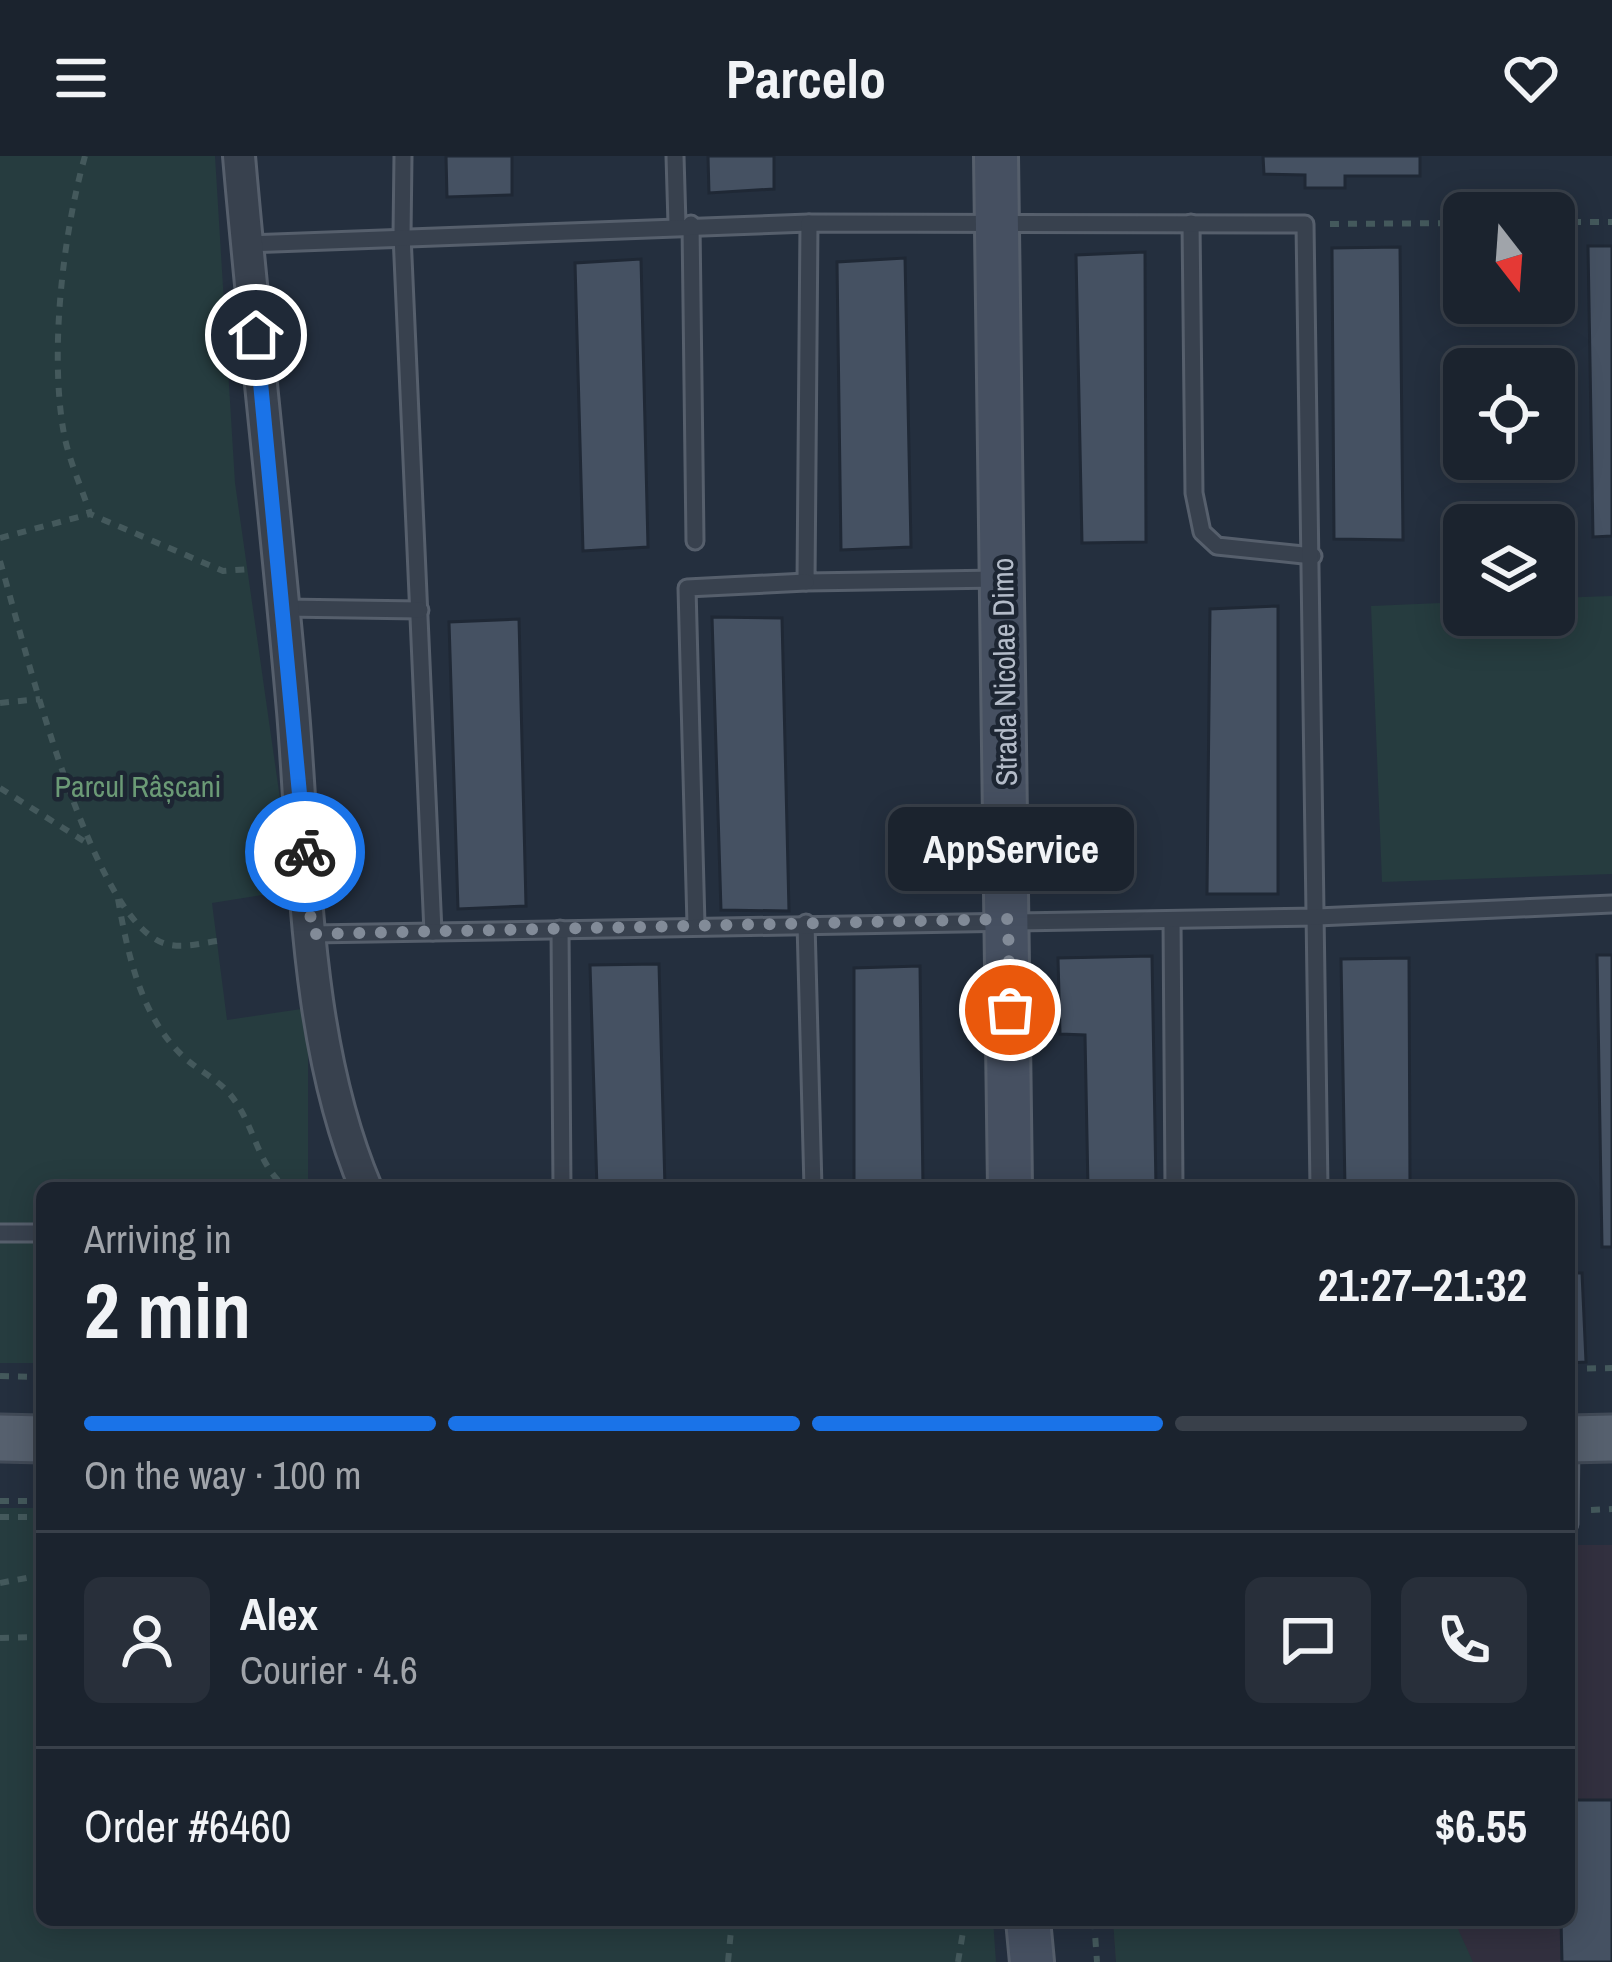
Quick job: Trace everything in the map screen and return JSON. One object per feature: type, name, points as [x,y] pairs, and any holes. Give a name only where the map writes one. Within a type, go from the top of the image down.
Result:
[{"type":"main road","name":"Strada Nicolae Dimo","points":[[995,156],[1010,1182]]},
{"type":"main road","points":[[0,1438],[36,1439]]},
{"type":"main road","points":[[1575,1439],[1612,1438]]},
{"type":"main road","points":[[1029,1926],[1032,1962]]},
{"type":"street","points":[[239,156],[312,934],[332,1079],[346,1139],[364,1182]]},
{"type":"lane","points":[[403,156],[402,235],[433,932]]},
{"type":"lane","points":[[675,156],[684,224],[695,541]]},
{"type":"lane","points":[[806,581],[809,223]]},
{"type":"lane","points":[[247,244],[684,224],[1305,224],[1319,1182]]},
{"type":"lane","points":[[1191,224],[1194,494],[1202,532],[1217,546],[1313,556]]},
{"type":"lane","points":[[696,926],[687,588],[1002,578]]},
{"type":"lane","points":[[284,608],[420,610]]},
{"type":"lane","points":[[312,934],[1317,917],[1612,904]]},
{"type":"lane","points":[[1172,920],[1174,1182]]},
{"type":"lane","points":[[806,923],[813,1182]]},
{"type":"lane","points":[[560,929],[562,1182]]},
{"type":"lane","points":[[0,1233],[36,1233]]},
{"type":"path","points":[[85,156],[74,193],[59,346],[64,434],[90,514]]},
{"type":"path","points":[[1575,222],[1612,222]]},
{"type":"path","points":[[1305,224],[1443,223]]},
{"type":"path","points":[[0,538],[90,514],[223,571]]},
{"type":"path","points":[[0,561],[40,699],[93,847],[118,895],[142,930],[160,943],[178,947],[217,941]]},
{"type":"path","points":[[0,703],[40,699]]},
{"type":"path","points":[[0,788],[93,847]]},
{"type":"path","points":[[118,895],[128,955],[144,998],[178,1049],[229,1091],[246,1117],[260,1157],[281,1182]]},
{"type":"path","points":[[1575,1369],[1612,1368]]},
{"type":"path","points":[[0,1376],[36,1377]]},
{"type":"path","points":[[0,1501],[36,1502]]},
{"type":"path","points":[[0,1517],[36,1517]]},
{"type":"path","points":[[0,1583],[36,1576]]},
{"type":"path","points":[[0,1638],[36,1636]]},
{"type":"path","points":[[728,1962],[731,1926]]},
{"type":"path","points":[[958,1962],[964,1926]]},
{"type":"path","points":[[1094,1926],[1097,1962]]},
{"type":"shaded area","points":[[1575,1545],[1612,1545],[1612,1962],[1116,1962],[1113,1926],[1575,1926]]},
{"type":"green space","name":"Parcul Râșcani","points":[[0,156],[215,156],[235,483],[293,890],[212,903],[227,1020],[308,1008],[308,1182],[36,1182],[36,1363],[0,1363]]},
{"type":"green space","points":[[1612,596],[1612,874],[1382,882],[1371,606],[1443,603],[1443,636],[1575,636],[1575,597]]},
{"type":"green space","points":[[0,1508],[36,1508],[36,1926],[993,1926],[996,1962],[0,1962]]},
{"type":"green space","points":[[1113,1926],[1457,1926],[1473,1962],[1116,1962]]},
{"type":"building","points":[[446,156],[512,156],[512,195],[447,197]]},
{"type":"building","points":[[708,156],[774,156],[774,189],[709,193]]},
{"type":"building","points":[[1263,156],[1420,156],[1420,176],[1345,176],[1345,188],[1305,188],[1305,175],[1264,174]]},
{"type":"building","points":[[1588,246],[1612,246],[1612,536],[1593,537]]},
{"type":"building","points":[[1400,247],[1403,540],[1334,539],[1332,248]]},
{"type":"building","points":[[1145,252],[1146,542],[1082,543],[1076,255]]},
{"type":"building","points":[[905,258],[911,547],[841,550],[837,262]]},
{"type":"building","points":[[641,259],[648,547],[583,551],[575,263]]},
{"type":"building","points":[[1278,606],[1278,894],[1207,894],[1210,609]]},
{"type":"building","points":[[712,617],[782,618],[789,911],[721,910]]},
{"type":"building","points":[[519,619],[526,906],[458,909],[449,622]]},
{"type":"building","points":[[1597,955],[1612,955],[1612,1247],[1602,1247]]},
{"type":"building","points":[[1152,956],[1156,1182],[1088,1182],[1085,1035],[1060,1034],[1058,958]]},
{"type":"building","points":[[1409,958],[1410,1182],[1345,1182],[1341,959]]},
{"type":"building","points":[[659,964],[665,1182],[597,1182],[590,965]]},
{"type":"building","points":[[920,966],[923,1182],[854,1182],[854,968]]},
{"type":"building","points":[[1575,1273],[1582,1273],[1586,1362],[1575,1363]]},
{"type":"building","points":[[1575,1800],[1612,1800],[1612,1962],[1562,1962],[1561,1926],[1575,1926]]},
{"type":"way so far","points":[[305,852],[312,934],[1008,919],[1010,1010]]},
{"type":"place","name":"AppService","points":[[1010,1010]]},
{"type":"route","points":[[256,335],[305,852]]}]
